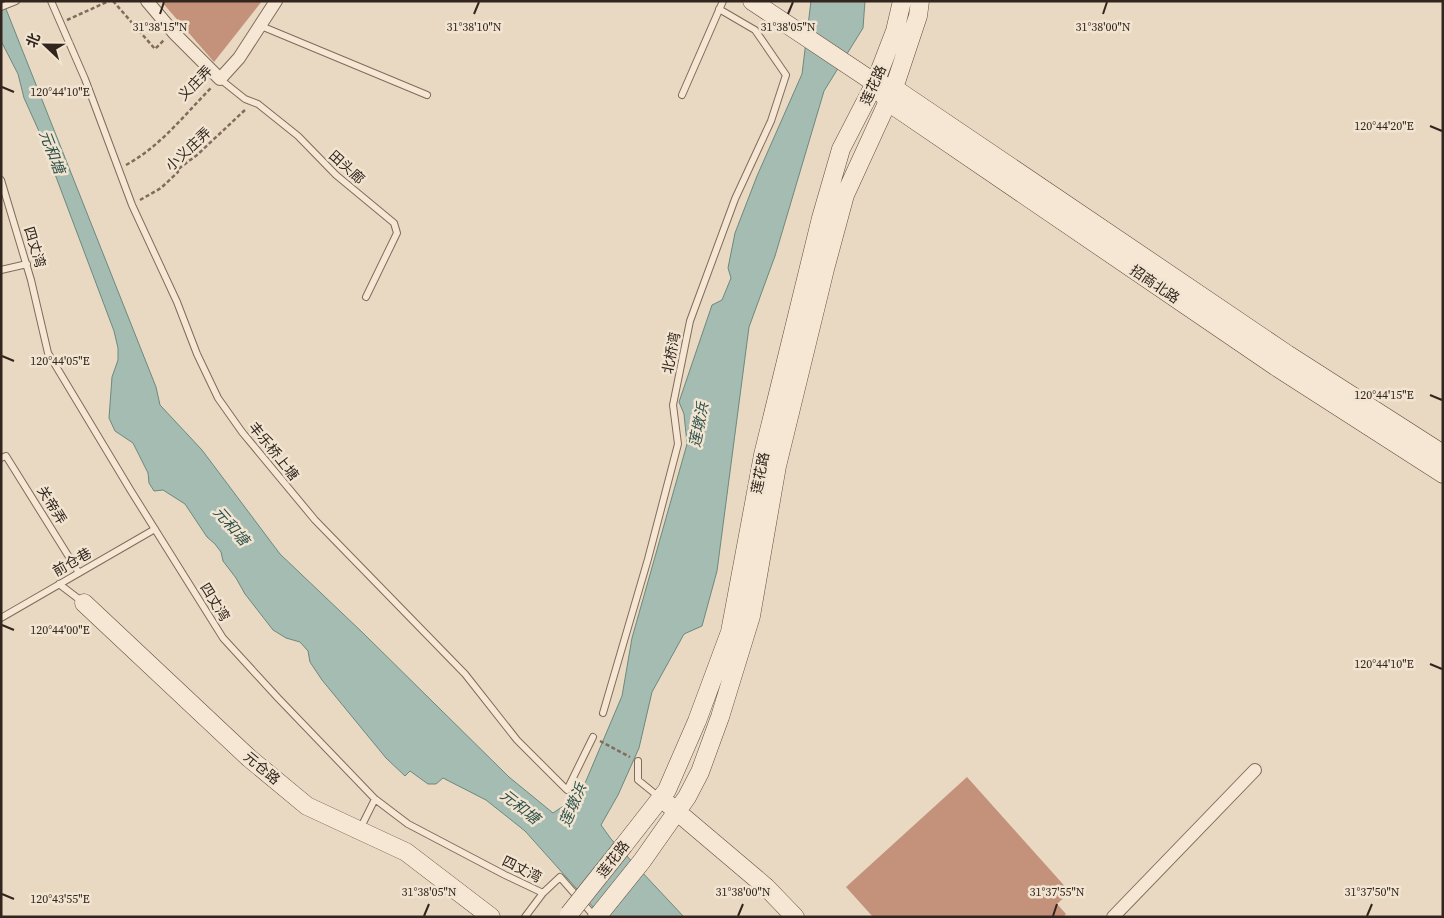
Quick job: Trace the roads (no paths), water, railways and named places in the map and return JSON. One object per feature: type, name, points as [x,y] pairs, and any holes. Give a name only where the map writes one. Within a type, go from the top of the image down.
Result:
[{"type":"street","points":[[147,1],[174,33],[220,79]]},
{"type":"street","name":"义庄弄","points":[[220,79],[239,58],[276,1]]},
{"type":"street","name":"招商北路","points":[[752,1],[875,83],[1278,368],[1443,474]]},
{"type":"street","name":"莲花路","points":[[568,915],[667,790],[697,722],[730,632],[763,455],[821,218],[841,149],[875,83],[895,31],[902,1]]},
{"type":"street","name":"莲花路","points":[[596,917],[642,861],[677,811],[700,772],[720,717],[751,616],[777,466],[827,260],[845,195],[890,95],[918,16],[920,1]]},
{"type":"street","name":"招商北路","points":[[890,95],[1443,454]]},
{"type":"street","name":"元仓路","points":[[84,602],[249,758],[307,806],[406,852],[490,917]]},
{"type":"street","points":[[1113,917],[1255,770]]},
{"type":"street","points":[[661,798],[766,887],[795,917]]},
{"type":"lane","points":[[1,7],[16,1]]},
{"type":"lane","name":"丰乐桥上塘","points":[[51,1],[85,79],[132,205],[177,302],[197,354],[218,398],[242,432],[310,513],[465,674],[517,740],[567,790],[593,737]]},
{"type":"lane","points":[[682,95],[723,1]]},
{"type":"lane","name":"北桥湾","points":[[603,713],[648,559],[678,444],[673,405],[690,321],[736,198],[771,121],[786,75],[755,30],[719,9]]},
{"type":"lane","points":[[261,26],[427,95]]},
{"type":"lane","name":"田头廊","points":[[220,79],[245,99],[258,104],[298,136],[336,175],[394,223],[397,233],[366,297]]},
{"type":"lane","name":"四丈湾","points":[[1,182],[26,264],[48,354],[223,638],[375,799],[408,824],[543,893],[525,917]]},
{"type":"lane","points":[[1,270],[26,264]]},
{"type":"lane","name":"关帝弄","points":[[1,458],[6,456],[79,573]]},
{"type":"lane","name":"前仓巷","points":[[1,618],[155,528]]},
{"type":"lane","name":"元仓路","points":[[59,584],[84,602]]},
{"type":"lane","points":[[638,761],[638,780],[661,798]]},
{"type":"lane","points":[[359,831],[375,799]]},
{"type":"lane","points":[[543,893],[560,877],[596,917]]},
{"type":"water","points":[[1,1],[4,4],[156,387],[160,405],[202,450],[280,554],[509,777],[553,813],[580,795],[622,696],[632,638],[687,444],[684,414],[679,402],[712,305],[722,300],[731,278],[728,268],[735,233],[757,176],[802,74],[811,1],[865,1],[863,28],[824,91],[775,256],[749,327],[717,571],[702,626],[684,634],[652,692],[639,748],[618,795],[601,825],[611,839],[684,917],[602,917],[525,831],[486,800],[443,778],[436,784],[428,784],[410,771],[405,776],[386,758],[322,680],[310,662],[308,651],[300,642],[286,638],[273,630],[245,594],[223,561],[221,552],[207,537],[185,504],[163,490],[154,491],[149,483],[148,473],[133,443],[115,431],[109,418],[112,377],[118,360],[118,348],[114,331],[38,129],[24,98],[18,74],[1,41]]},
{"type":"water label","name":"元和塘","points":[[52,152]]},
{"type":"water label","name":"莲墩浜","points":[[699,425]]},
{"type":"water label","name":"元和塘","points":[[231,526]]},
{"type":"water label","name":"莲墩浜","points":[[573,805]]},
{"type":"water label","name":"元和塘","points":[[520,807]]}]
